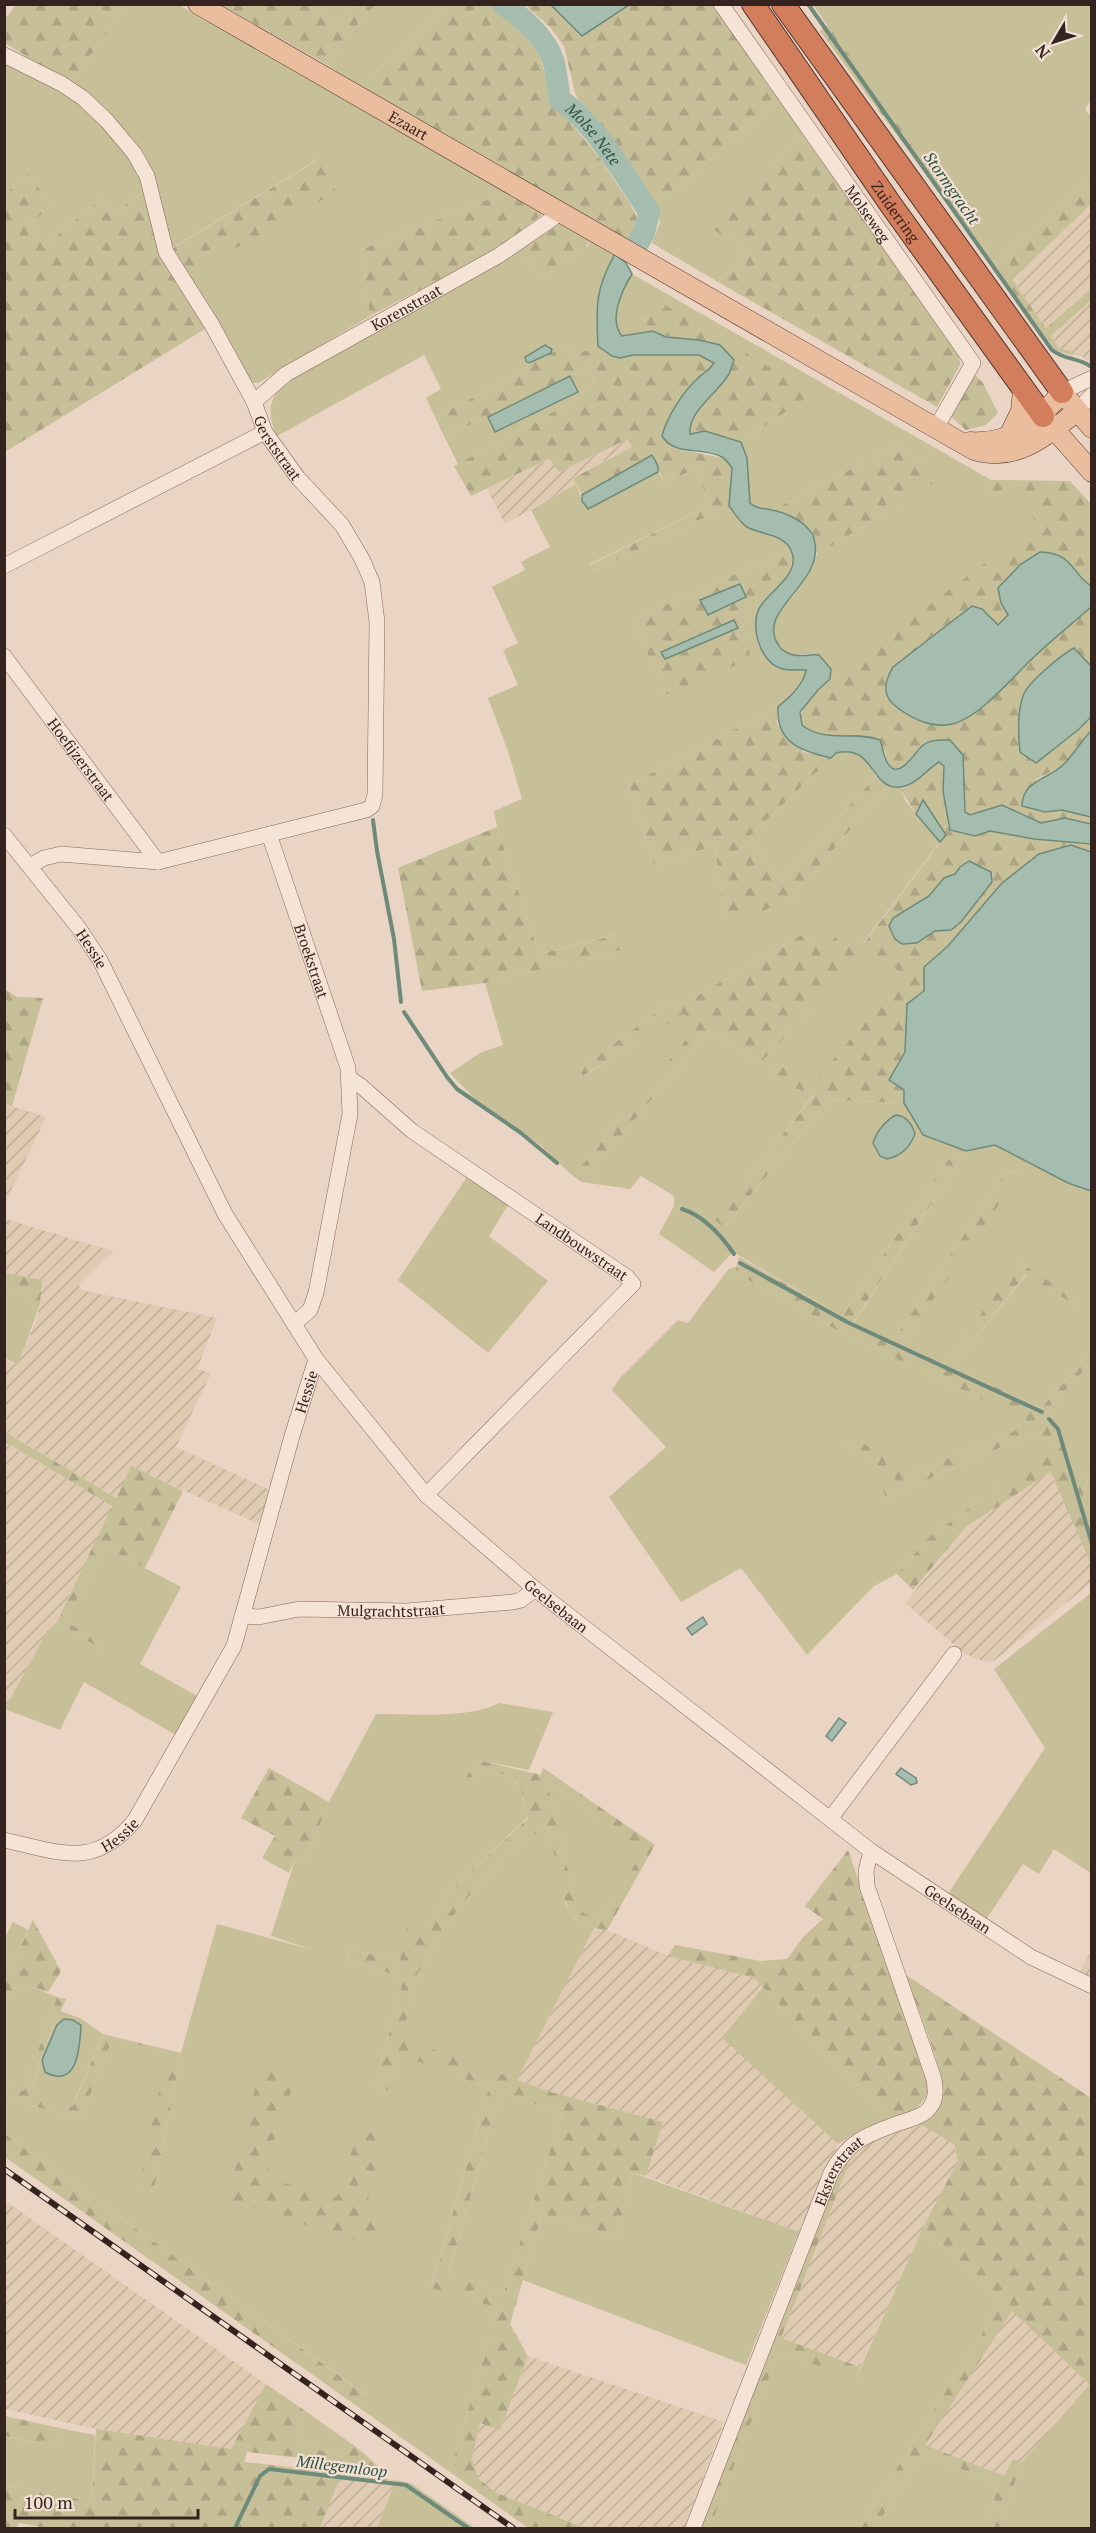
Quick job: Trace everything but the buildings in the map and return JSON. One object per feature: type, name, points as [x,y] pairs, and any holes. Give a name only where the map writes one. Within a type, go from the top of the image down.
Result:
[{"type":"highway","name":"Zuiderring","points":[[753,4],[1023,390],[1048,422]]},
{"type":"highway","name":"Zuiderring","points":[[783,4],[1062,392]]},
{"type":"main road","name":"Ezaart","points":[[198,4],[936,428]]},
{"type":"main road","points":[[1009,436],[1021,411],[1023,390]]},
{"type":"main road","points":[[936,428],[974,450],[988,454],[1013,453],[1026,448],[1048,422],[1062,392],[1092,428]]},
{"type":"main road","points":[[955,439],[984,442],[1009,436],[1077,411]]},
{"type":"main road","points":[[1048,422],[1092,472]]},
{"type":"street","name":"Molseweg","points":[[721,4],[973,363],[936,428]]},
{"type":"street","name":"Gerststraat","points":[[4,55],[62,84],[83,98],[107,121],[134,153],[147,176],[166,252],[212,326],[254,402],[265,432],[298,478],[350,536],[372,582],[377,622],[375,795],[372,806],[356,814],[268,834]]},
{"type":"street","name":"Korenstraat","points":[[254,402],[286,374],[498,256],[552,219],[558,212]]},
{"type":"street","points":[[1062,392],[1092,378]]},
{"type":"street","points":[[1077,411],[1092,395]]},
{"type":"street","points":[[4,566],[265,432]]},
{"type":"street","name":"Hoefijzerstraat","points":[[4,656],[158,862]]},
{"type":"street","points":[[30,866],[44,858],[61,854],[158,862],[268,834]]},
{"type":"street","name":"Broekstraat","points":[[268,834],[348,1068],[349,1078],[350,1114],[316,1293],[310,1311],[295,1323]]},
{"type":"street","name":"Hessie","points":[[4,835],[78,927],[100,960],[225,1214],[316,1359],[292,1436],[234,1646],[154,1788],[127,1830],[107,1846],[82,1854],[65,1853],[4,1840]]},
{"type":"street","name":"Landbouwstraat","points":[[349,1078],[412,1131],[627,1277],[633,1284],[426,1495]]},
{"type":"street","name":"Geelsebaan","points":[[316,1359],[426,1495],[535,1589],[872,1851],[1031,1957],[1092,1986]]},
{"type":"street","name":"Mulgrachtstraat","points":[[242,1616],[260,1617],[299,1609],[407,1611],[513,1602],[521,1600],[535,1589]]},
{"type":"street","points":[[830,1819],[954,1654]]},
{"type":"street","name":"Eksterstraat","points":[[693,2529],[831,2173],[841,2154],[863,2138],[920,2116],[931,2107],[936,2096],[934,2079],[867,1886],[866,1871],[872,1851]]},
{"type":"shaded area","points":[[551,5],[629,5],[582,36]]},
{"type":"shaded area","points":[[1091,204],[1091,289],[1046,328],[1012,280]]},
{"type":"shaded area","points":[[615,254],[626,263],[632,274],[624,288],[616,314],[616,322],[622,336],[653,331],[666,337],[699,340],[720,345],[734,360],[729,374],[694,418],[690,434],[705,431],[741,442],[747,458],[750,503],[793,517],[813,535],[815,558],[801,585],[775,620],[774,632],[779,645],[785,651],[795,655],[819,655],[831,669],[830,679],[800,712],[802,725],[821,734],[870,737],[880,740],[887,762],[891,768],[896,769],[906,764],[928,742],[950,740],[963,755],[965,812],[970,815],[1002,805],[1041,823],[1065,818],[1091,824],[1091,844],[1034,839],[990,831],[975,836],[950,830],[943,791],[944,766],[939,762],[910,784],[894,787],[885,784],[859,755],[849,752],[836,753],[831,758],[801,748],[786,737],[778,719],[778,707],[799,686],[806,670],[783,669],[768,660],[759,643],[756,624],[760,607],[789,574],[793,559],[791,550],[778,538],[744,525],[729,506],[732,468],[725,459],[706,452],[674,447],[662,436],[671,413],[681,398],[714,363],[699,355],[633,355],[620,358],[612,356],[598,346],[598,298],[608,266]]},
{"type":"shaded area","points":[[1091,300],[1091,364],[1081,356],[1072,355],[1074,353],[1059,348],[1051,336]]},
{"type":"shaded area","points":[[545,345],[552,349],[551,353],[529,363],[526,361],[525,357]]},
{"type":"shaded area","points":[[570,376],[578,392],[495,432],[488,417]]},
{"type":"shaded area","points":[[629,438],[632,447],[573,477],[576,484],[505,524],[487,489],[550,459],[559,472]]},
{"type":"shaded area","points":[[652,455],[658,466],[658,472],[588,509],[582,501],[582,495]]},
{"type":"shaded area","points":[[1040,552],[1051,553],[1066,560],[1091,586],[1091,607],[985,705],[963,720],[952,724],[936,725],[913,717],[893,704],[887,695],[886,686],[893,667],[972,606],[982,609],[998,625],[1008,615],[1001,603],[998,588],[1021,564]]},
{"type":"shaded area","points":[[740,584],[746,597],[708,615],[700,600]]},
{"type":"shaded area","points":[[734,620],[738,628],[665,659],[661,652]]},
{"type":"shaded area","points":[[1074,648],[1091,666],[1091,717],[1036,763],[1020,752],[1018,724],[1023,696],[1037,677]]},
{"type":"shaded area","points":[[1091,731],[1091,817],[1062,810],[1045,812],[1022,806],[1023,797],[1032,785],[1064,764]]},
{"type":"shaded area","points":[[923,800],[946,835],[940,842],[916,814]]},
{"type":"shaded area","points":[[1071,845],[1091,852],[1091,1191],[1068,1183],[995,1145],[966,1151],[923,1135],[904,1103],[904,1090],[889,1080],[905,1052],[907,1004],[924,991],[924,967],[948,946],[1002,883],[1039,854]]},
{"type":"shaded area","points":[[969,861],[991,872],[992,882],[961,922],[951,930],[935,931],[917,943],[902,944],[895,939],[889,926],[893,918],[929,896],[944,878],[955,874]]},
{"type":"shaded area","points":[[5,1104],[46,1117],[5,1203]]},
{"type":"shaded area","points":[[896,1115],[909,1121],[915,1134],[905,1150],[887,1159],[880,1156],[873,1143],[882,1127]]},
{"type":"shaded area","points":[[5,1219],[113,1251],[79,1284],[81,1290],[217,1318],[197,1369],[211,1373],[176,1447],[270,1490],[261,1525],[131,1467],[116,1498],[5,1431],[4,1359],[17,1365],[35,1323],[40,1305],[42,1280],[5,1273]]},
{"type":"shaded area","points":[[4,1442],[112,1506],[57,1622],[47,1631],[5,1709]]},
{"type":"shaded area","points":[[1051,1472],[1091,1556],[1091,1583],[995,1660],[989,1662],[980,1660],[964,1653],[905,1603],[967,1526]]},
{"type":"shaded area","points":[[703,1617],[707,1624],[692,1635],[687,1628]]},
{"type":"shaded area","points":[[839,1718],[846,1723],[832,1741],[826,1736]]},
{"type":"shaded area","points":[[901,1768],[916,1778],[917,1783],[911,1785],[896,1774]]},
{"type":"shaded area","points":[[594,1928],[607,1930],[668,1956],[754,1978],[763,1987],[723,2038],[838,2144],[799,2232],[646,2176],[663,2123],[551,2092],[517,2080]]},
{"type":"shaded area","points":[[1091,1952],[1091,1979],[1079,1973]]},
{"type":"shaded area","points":[[64,2019],[73,2020],[81,2025],[80,2044],[71,2071],[56,2076],[45,2072],[42,2060],[57,2025]]},
{"type":"shaded area","points":[[920,2124],[954,2144],[958,2161],[924,2225],[860,2367],[781,2338],[853,2153],[866,2141]]},
{"type":"shaded area","points":[[4,2200],[266,2384],[231,2449],[96,2429],[5,2409]]},
{"type":"shaded area","points":[[1012,2310],[1090,2385],[1022,2462],[1013,2460],[1004,2476],[924,2445]]},
{"type":"shaded area","points":[[528,2356],[724,2422],[684,2528],[585,2528],[497,2493],[479,2479],[472,2459],[480,2423],[500,2430]]},
{"type":"shaded area","points":[[342,2473],[396,2480],[377,2528],[320,2528]]},
{"type":"green space","points":[[16,5],[127,5],[70,84],[5,43],[4,20]]},
{"type":"green space","points":[[127,5],[179,5],[507,192],[361,250],[370,316],[258,383],[248,383],[189,274],[320,158],[172,248],[152,171],[138,145],[106,112],[70,84]]},
{"type":"green space","points":[[221,5],[308,5],[336,26],[354,5],[375,5],[324,63]]},
{"type":"green space","points":[[308,5],[354,5],[336,26]]},
{"type":"green space","points":[[375,5],[447,5],[361,86],[324,63]]},
{"type":"green space","points":[[447,5],[491,5],[514,23],[537,47],[553,101],[601,160],[639,222],[639,233],[633,241],[608,229],[361,86]]},
{"type":"green space","points":[[525,5],[551,5],[582,36],[629,5],[716,5],[782,98],[656,206],[624,154],[582,106],[575,93],[564,46],[550,27]]},
{"type":"green space","points":[[813,5],[1091,5],[1091,100],[1085,109],[1091,117],[1091,178],[997,264]]},
{"type":"green space","points":[[828,25],[997,264],[1091,178],[1091,204],[1012,280],[1046,328],[1091,289],[1091,300],[1051,336],[1059,348],[1075,353],[1072,355],[1056,351],[820,31]]},
{"type":"green space","points":[[8,63],[84,105],[129,155],[144,181],[143,193],[112,214],[100,199],[44,247],[28,226],[52,205],[28,174],[5,194],[4,67]]},
{"type":"green space","points":[[782,98],[803,135],[709,226],[749,252],[718,282],[652,243],[660,223],[656,206]]},
{"type":"green space","points":[[803,135],[959,354],[960,365],[937,407],[718,282],[749,252],[708,226]]},
{"type":"green space","points":[[321,158],[336,192],[189,274],[173,248]]},
{"type":"green space","points":[[28,174],[52,205],[28,226],[44,247],[100,199],[112,214],[143,193],[162,255],[208,327],[5,452],[5,194]]},
{"type":"green space","points":[[507,192],[543,214],[497,249],[370,316],[361,250]]},
{"type":"green space","points":[[562,222],[591,239],[586,245],[589,250],[583,256],[577,251],[541,278],[519,251]]},
{"type":"green space","points":[[591,239],[615,254],[600,288],[597,320],[598,346],[574,355],[569,348],[551,353],[552,349],[549,345],[526,361],[529,363],[524,372],[435,417],[426,398],[441,389],[424,355],[277,436],[271,420],[271,406],[276,393],[286,380],[519,251],[541,278],[578,250],[583,256]]},
{"type":"green space","points":[[632,274],[991,480],[989,495],[1025,495],[1037,525],[830,679],[831,669],[809,654],[789,654],[780,648],[772,636],[772,625],[777,614],[794,595],[817,555],[943,476],[899,444],[773,510],[756,508],[750,503],[747,458],[741,442],[812,393],[641,318],[653,331],[622,336],[616,322],[616,314],[624,288]]},
{"type":"green space","points":[[655,299],[813,393],[741,442],[726,437],[690,435],[699,411],[729,374],[699,340],[670,337],[654,331],[648,325],[638,307]]},
{"type":"green space","points":[[598,346],[612,356],[620,358],[633,355],[699,355],[715,363],[687,391],[672,414],[662,436],[676,449],[723,458],[732,467],[729,506],[594,571],[590,565],[710,505],[696,469],[664,482],[652,455],[582,495],[573,478],[632,447],[628,439],[559,472],[549,459],[471,496],[454,466],[581,397],[595,381],[587,367],[488,417],[444,436],[435,417],[524,372],[537,358],[569,348],[574,355]]},
{"type":"green space","points":[[587,367],[595,381],[581,397],[458,464],[444,436],[488,417],[496,432],[578,392],[570,376]]},
{"type":"green space","points":[[975,375],[983,383],[998,413],[986,425],[966,430],[949,415]]},
{"type":"green space","points":[[899,444],[944,476],[817,555],[813,533],[773,510]]},
{"type":"green space","points":[[696,469],[710,505],[590,564],[594,571],[729,506],[745,526],[786,543],[792,550],[633,619],[665,694],[750,659],[743,627],[748,606],[760,607],[755,622],[783,669],[806,670],[805,677],[800,684],[778,707],[629,785],[654,865],[715,846],[724,917],[792,897],[889,785],[904,787],[901,790],[906,802],[940,842],[863,943],[821,950],[803,934],[676,1008],[670,1002],[580,1069],[584,1076],[683,1013],[700,1024],[573,1176],[539,1144],[475,1099],[450,1073],[480,1053],[503,1045],[485,983],[620,950],[615,935],[539,954],[497,827],[494,811],[522,799],[509,754],[488,698],[518,685],[503,650],[518,643],[492,587],[525,570],[521,562],[550,547],[531,510],[576,484],[582,501],[589,509],[658,472],[664,482]]},
{"type":"green space","points":[[991,480],[1070,481],[1091,504],[1091,586],[1065,559],[1051,553],[1040,552],[1008,615],[998,626],[982,609],[972,607],[893,667],[1002,689],[1037,653],[1091,607],[1091,666],[1073,649],[1039,675],[1027,688],[1022,698],[1018,736],[1078,730],[1091,717],[1091,731],[1063,766],[1037,779],[1022,798],[1022,806],[1045,812],[1062,810],[1091,817],[1091,824],[1065,818],[1041,823],[1002,805],[970,815],[964,811],[963,755],[913,757],[903,766],[895,768],[888,763],[885,750],[811,732],[801,723],[800,717],[807,704],[836,674],[1036,525],[1025,496],[989,495]]},
{"type":"green space","points":[[792,550],[791,567],[784,582],[760,607],[748,606],[743,627],[751,659],[665,695],[633,619]],"holes":[[[734,620],[738,627],[662,652]]]},
{"type":"green space","points":[[778,707],[777,724],[804,752],[831,758],[748,838],[781,882],[876,776],[889,785],[792,897],[757,914],[724,917],[715,846],[654,865],[629,785]]},
{"type":"green space","points":[[844,751],[860,755],[876,776],[781,882],[748,838],[836,753]]},
{"type":"green space","points":[[938,762],[944,765],[944,775],[975,836],[990,831],[1034,839],[1091,844],[1091,852],[1071,845],[1039,854],[1002,883],[948,946],[924,967],[924,991],[907,1004],[905,1052],[889,1080],[904,1090],[904,1103],[828,1100],[724,1228],[715,1220],[814,1095],[770,1079],[775,1065],[817,1078],[905,976],[870,949],[759,1064],[709,1031],[582,1182],[573,1176],[699,1024],[683,1014],[583,1076],[580,1069],[670,1002],[676,1008],[803,934],[821,950],[836,937],[849,946],[857,938],[864,943],[946,835],[923,801],[916,814],[901,790]],"holes":[[[960,867],[981,898],[959,922],[943,930],[924,928],[894,918],[929,896],[944,878],[955,874]]]},
{"type":"green space","points":[[497,827],[539,954],[616,935],[621,950],[485,983],[422,991],[398,868]]},
{"type":"green space","points":[[870,948],[906,976],[817,1079],[775,1065],[771,1079],[814,1094],[716,1220],[725,1227],[828,1100],[904,1103],[923,1135],[957,1147],[842,1316],[733,1252],[714,1272],[659,1234],[674,1206],[674,1196],[641,1176],[630,1189],[582,1182],[709,1031],[759,1064]]},
{"type":"green space","points":[[5,989],[17,997],[43,998],[12,1106],[5,1104]]},
{"type":"green space","points":[[994,1145],[1068,1183],[1091,1191],[1091,1352],[1041,1408],[953,1367],[1026,1275],[1087,1312],[1020,1262],[944,1364],[902,1345],[1018,1174],[1007,1170],[893,1341],[853,1324],[966,1151]]},
{"type":"green space","points":[[957,1147],[966,1151],[853,1323],[893,1341],[1007,1170],[1019,1175],[902,1345],[944,1364],[1019,1262],[1091,1308],[1087,1312],[1025,1275],[953,1367],[1041,1408],[1091,1352],[1091,1363],[1040,1418],[1059,1426],[1075,1481],[1091,1467],[1091,1480],[1082,1489],[1091,1528],[1091,1564],[1051,1472],[967,1526],[913,1590],[897,1574],[927,1539],[1050,1448],[1048,1438],[1029,1435],[886,1498],[882,1486],[896,1480],[843,1441],[851,1435],[909,1474],[1010,1434],[1027,1420],[851,1338],[735,1272],[739,1257],[842,1316]]},
{"type":"green space","points":[[469,1174],[510,1202],[489,1236],[548,1281],[488,1353],[398,1280]]},
{"type":"green space","points":[[736,1267],[735,1272],[851,1338],[1028,1420],[1010,1434],[909,1474],[844,1442],[897,1480],[886,1498],[1029,1435],[1048,1438],[1051,1448],[927,1539],[897,1574],[874,1586],[807,1655],[741,1568],[681,1602],[609,1497],[666,1447],[612,1390],[620,1378],[678,1320],[688,1323],[729,1269]]},
{"type":"green space","points":[[5,1273],[42,1280],[40,1304],[26,1304],[25,1293],[5,1290]]},
{"type":"green space","points":[[4,1290],[25,1293],[26,1304],[40,1304],[18,1365],[5,1358]]},
{"type":"green space","points":[[1091,1363],[1091,1467],[1075,1482],[1059,1426],[1040,1418]]},
{"type":"green space","points":[[4,1431],[116,1498],[131,1466],[183,1491],[145,1568],[105,1547],[65,1621],[105,1645],[101,1649],[57,1622],[112,1506],[5,1442]]},
{"type":"green space","points":[[1091,1480],[1092,1528],[1090,1529],[1082,1489]]},
{"type":"green space","points":[[105,1547],[181,1587],[140,1664],[199,1697],[176,1735],[84,1682],[60,1730],[5,1709],[47,1631],[57,1622],[101,1649],[104,1646],[65,1621]]},
{"type":"green space","points":[[1091,1593],[1091,1873],[1054,1849],[1039,1874],[1023,1864],[985,1921],[947,1895],[1045,1748],[994,1669]]},
{"type":"green space","points":[[499,1703],[553,1712],[529,1770],[478,1760],[468,1778],[494,1773],[504,1774],[511,1778],[521,1792],[528,1817],[450,1891],[430,1927],[400,1961],[349,1949],[347,1959],[404,1978],[375,2086],[388,2090],[398,2053],[489,2088],[431,2287],[498,2308],[450,2472],[361,2409],[368,2396],[5,2134],[5,2097],[80,2120],[113,2038],[168,2052],[140,2187],[154,2190],[181,2053],[217,1924],[313,1950],[271,1936],[296,1857],[305,1860],[329,1802],[376,1714],[456,1714],[487,1708]]},
{"type":"green space","points":[[478,1760],[541,1775],[543,1768],[655,1845],[607,1930],[583,1924],[570,1912],[562,1890],[548,1826],[508,1852],[474,1889],[439,1934],[417,1975],[402,2038],[551,2092],[663,2122],[646,2176],[633,2173],[616,2236],[542,2215],[510,2324],[528,2356],[500,2430],[480,2423],[472,2459],[479,2479],[497,2493],[585,2528],[528,2528],[450,2472],[498,2308],[431,2288],[489,2088],[398,2054],[388,2090],[375,2086],[404,1978],[347,1959],[349,1949],[400,1961],[408,1924],[430,1927],[450,1891],[528,1818],[521,1792],[511,1778],[504,1774],[494,1774],[468,1778],[463,1769]],"holes":[[[551,1782],[643,1850],[603,1919],[584,1913],[576,1904],[548,1787]],[[500,2092],[562,2113],[504,2292],[448,2276]]]},
{"type":"green space","points":[[269,1768],[329,1802],[305,1860],[296,1857],[289,1873],[262,1858],[275,1836],[241,1818]]},
{"type":"green space","points":[[551,1782],[644,1850],[603,1919],[584,1913],[576,1905],[548,1787]]},
{"type":"green space","points":[[548,1826],[566,1906],[575,1919],[594,1928],[517,2080],[401,2039],[417,1975],[439,1934],[474,1889],[508,1852]]},
{"type":"green space","points":[[848,1850],[930,2087],[920,2105],[891,2120],[754,1978],[668,1956],[675,1945],[761,1961],[787,1959],[804,1936],[823,1919],[805,1906]]},
{"type":"green space","points":[[33,1920],[61,1971],[48,1992],[30,1986],[13,1989],[5,2012],[5,1980]]},
{"type":"green space","points":[[13,1922],[28,1930],[5,1980],[5,1937]]},
{"type":"green space","points":[[906,1975],[1091,2098],[1091,2383],[1090,2385],[1012,2311],[925,2445],[1004,2476],[1013,2459],[1022,2462],[999,2528],[986,2528],[999,2484],[922,2454],[875,2528],[859,2528],[1003,2301],[975,2273],[929,2235],[924,2225],[958,2161],[954,2144],[920,2124],[940,2104],[943,2085],[935,2054]]},
{"type":"green space","points":[[30,1986],[57,1997],[24,2092],[5,2085],[4,2012],[13,1989]]},
{"type":"green space","points":[[763,1987],[891,2120],[861,2130],[838,2144],[722,2038]]},
{"type":"green space","points":[[57,1997],[66,1999],[41,2058],[33,2094],[73,2106],[103,2034],[181,2053],[154,2190],[139,2187],[167,2052],[113,2038],[80,2120],[5,2097],[5,2085],[24,2091]]},
{"type":"green space","points":[[60,2011],[80,2018],[103,2034],[72,2107],[33,2094],[40,2062]]},
{"type":"green space","points":[[260,2068],[296,2077],[266,2164],[272,2180],[337,2197],[361,2121],[385,2139],[364,2212],[385,2218],[378,2229],[351,2240],[228,2199]]},
{"type":"green space","points":[[500,2092],[562,2113],[504,2292],[448,2277]]},
{"type":"green space","points":[[5,2134],[369,2397],[361,2409],[5,2157]]},
{"type":"green space","points":[[853,2153],[781,2338],[860,2367],[856,2379],[779,2352],[710,2526],[701,2525],[836,2175]]},
{"type":"green space","points":[[633,2173],[799,2232],[746,2365],[523,2280],[542,2215],[616,2236]]},
{"type":"green space","points":[[924,2225],[929,2235],[975,2273],[1003,2301],[859,2528],[700,2528],[701,2525],[710,2525],[779,2352],[856,2378]]},
{"type":"green space","points":[[1091,2383],[1091,2528],[999,2528],[1022,2462]]},
{"type":"green space","points":[[266,2384],[304,2410],[297,2439],[322,2451],[356,2447],[379,2467],[247,2452],[244,2462],[342,2473],[320,2528],[46,2528],[19,2523],[16,2528],[5,2528],[5,2487],[16,2486],[92,2502],[96,2429],[231,2449]]},
{"type":"green space","points":[[304,2410],[356,2447],[322,2451],[297,2439]]},
{"type":"green space","points":[[5,2416],[64,2429],[60,2448],[5,2436]]},
{"type":"green space","points":[[64,2429],[95,2435],[92,2503],[16,2486],[5,2487],[4,2436],[60,2448]]},
{"type":"green space","points":[[922,2454],[999,2484],[986,2528],[875,2528]]},
{"type":"green space","points":[[396,2480],[412,2484],[475,2528],[377,2528]]},
{"type":"waterway","name":"Molse Nete","points":[[503,4],[524,21],[544,42],[554,62],[560,100],[572,109],[597,136],[649,212],[644,233],[637,245]]},
{"type":"waterway","name":"Stormgracht","points":[[808,4],[1052,350],[1090,366]]},
{"type":"waterway","points":[[373,820],[394,939],[401,1002]]},
{"type":"waterway","points":[[404,1012],[457,1089],[521,1133],[557,1163]]},
{"type":"waterway","points":[[682,1209],[698,1216],[711,1227],[734,1254]]},
{"type":"waterway","points":[[740,1263],[849,1323],[1042,1412]]},
{"type":"waterway","points":[[1049,1419],[1058,1429],[1092,1544]]},
{"type":"waterway","name":"Millegemloop","points":[[235,2528],[260,2476],[269,2469],[406,2485],[468,2528]]},
{"type":"railway","points":[[4,2169],[513,2528]]}]
